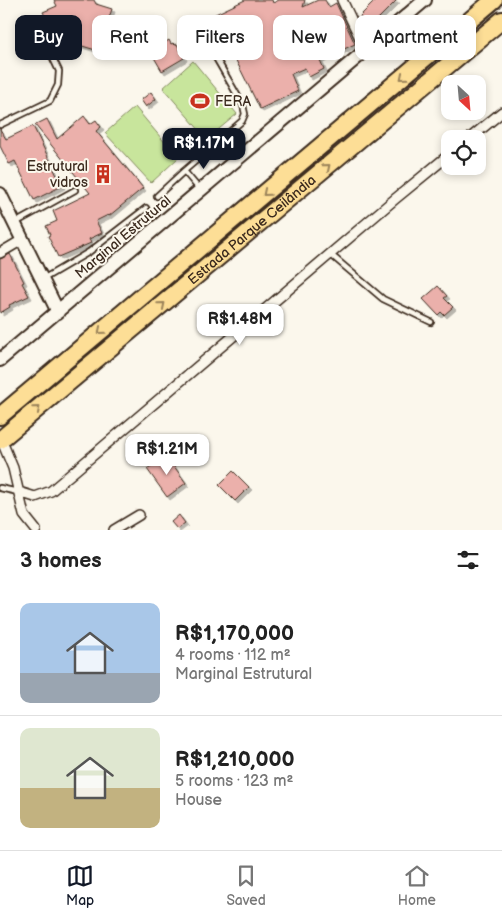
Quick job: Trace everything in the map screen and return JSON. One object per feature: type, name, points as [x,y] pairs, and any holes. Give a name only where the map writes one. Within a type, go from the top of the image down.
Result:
[{"type":"highway","name":"Estrada Parque Ceilândia","points":[[0,416],[494,0]]},
{"type":"highway","name":"Estrada Parque Ceilândia","points":[[1,440],[502,20]]},
{"type":"main road","name":"Marginal Estrutural","points":[[0,360],[425,0]]},
{"type":"main road","points":[[0,194],[58,312]]},
{"type":"street","points":[[342,0],[355,27]]},
{"type":"street","points":[[480,130],[502,112]]},
{"type":"street","points":[[19,492],[35,497],[51,491],[441,162]]},
{"type":"street","points":[[0,253],[22,240]]},
{"type":"street","points":[[1,440],[14,468],[24,515],[36,530]]},
{"type":"street","points":[[114,530],[139,515]]},
{"type":"lane","points":[[0,125],[50,101],[58,85],[59,71],[54,60]]},
{"type":"lane","points":[[157,196],[242,121],[245,114],[243,105],[217,60]]},
{"type":"lane","points":[[184,171],[201,191]]},
{"type":"lane","points":[[14,224],[75,190]]},
{"type":"lane","points":[[42,280],[90,252],[146,208]]},
{"type":"lane","points":[[330,254],[383,299],[431,322]]},
{"type":"lane","points":[[0,488],[19,492]]},
{"type":"green space","name":"FERA","points":[[193,61],[237,114],[207,139],[163,88]]},
{"type":"green space","points":[[135,107],[178,158],[151,183],[105,133]]},
{"type":"building","points":[[54,0],[94,0],[96,4],[112,9],[110,15],[92,15],[92,49],[82,46],[82,15],[44,15],[43,12],[57,6]]},
{"type":"building","points":[[245,0],[272,0],[273,3],[279,0],[305,0],[303,7],[318,0],[325,0],[329,7],[336,3],[342,15],[273,15],[273,60],[320,60],[324,69],[309,77],[305,68],[291,74],[298,91],[260,109],[236,60],[263,60],[263,15],[213,15]]},
{"type":"building","points":[[376,0],[397,0],[382,15],[361,15]]},
{"type":"building","points":[[345,22],[355,44],[345,49]]},
{"type":"building","points":[[169,40],[171,44],[177,44],[177,60],[181,60],[162,71],[156,60],[167,60],[167,41]]},
{"type":"building","points":[[151,92],[156,99],[146,107],[141,100]]},
{"type":"building","points":[[84,116],[90,124],[96,120],[101,127],[96,131],[143,188],[109,216],[96,221],[102,233],[89,239],[91,243],[58,257],[48,236],[50,235],[46,226],[57,221],[53,211],[90,193],[35,125],[47,119],[57,139]]},
{"type":"building","points":[[33,126],[62,186],[34,200],[15,161],[9,164],[0,146],[0,129],[6,139]]},
{"type":"building","points":[[10,254],[29,296],[9,305],[10,307],[0,313],[0,259]]},
{"type":"building","points":[[438,286],[447,296],[444,298],[453,307],[444,315],[441,312],[438,315],[423,299]]},
{"type":"building","points":[[166,455],[186,483],[167,497],[147,469]]},
{"type":"building","points":[[233,471],[249,487],[235,501],[219,485]]},
{"type":"building","points":[[179,515],[185,523],[177,529],[171,522]]},
{"type":"place","name":"FERA","points":[[200,101]]},
{"type":"place","name":"Estrutural vidros","points":[[103,174]]}]
